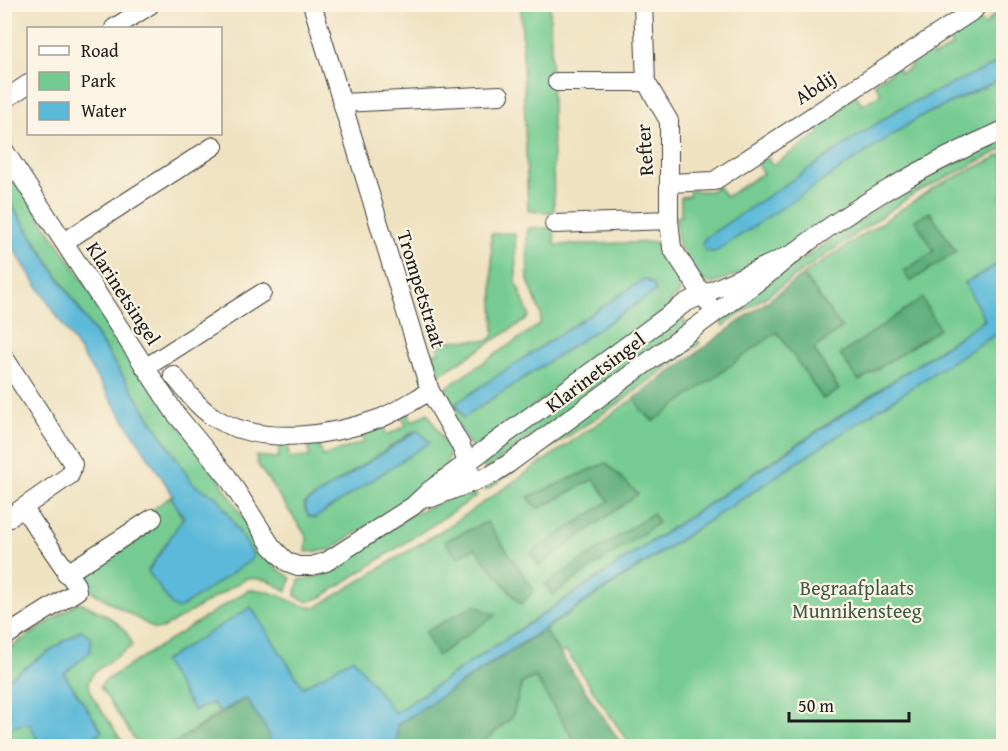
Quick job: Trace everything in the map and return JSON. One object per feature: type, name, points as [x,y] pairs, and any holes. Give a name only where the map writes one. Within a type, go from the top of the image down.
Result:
[{"type":"street","name":"Trompetstraat","points":[[312,4],[430,392],[461,446],[476,482]]},
{"type":"street","name":"Refter","points":[[643,4],[646,82],[669,121],[669,220],[672,248],[714,311]]},
{"type":"street","name":"Abdij","points":[[669,183],[714,182],[974,10],[977,4]]},
{"type":"street","points":[[116,27],[150,5]]},
{"type":"street","points":[[557,82],[646,82]]},
{"type":"street","points":[[4,100],[27,85]]},
{"type":"street","points":[[342,103],[500,95]]},
{"type":"street","name":"Klarinetsingel","points":[[413,506],[491,475],[538,443],[714,311],[771,272],[792,254],[914,174],[1004,130]]},
{"type":"street","name":"Klarinetsingel","points":[[64,242],[214,146]]},
{"type":"street","name":"Klarinetsingel","points":[[4,150],[175,413],[227,476],[267,540],[287,562],[298,566],[320,565],[413,506],[685,303],[792,254]]},
{"type":"street","points":[[554,224],[669,220]]},
{"type":"street","name":"Klarinetsingel","points":[[145,368],[262,293]]},
{"type":"street","points":[[4,357],[73,464],[70,475],[4,521]]},
{"type":"street","points":[[173,375],[194,400],[214,418],[256,435],[335,430],[382,417],[430,392]]},
{"type":"street","points":[[4,637],[77,591],[76,585],[66,574],[24,509]]},
{"type":"street","points":[[66,574],[153,518]]},
{"type":"green space","points":[[521,5],[550,5],[554,213],[528,211]]},
{"type":"green space","points":[[995,5],[1003,5],[1003,61],[899,109],[703,240],[918,118],[1003,78],[1003,123],[761,265],[712,284],[701,279],[678,246],[676,217],[681,216],[681,197],[689,196],[690,191],[710,191],[718,186],[726,197],[763,173],[757,164],[767,157],[773,165],[820,133],[815,126],[836,112],[835,109],[856,95],[863,105],[881,93],[874,83],[897,68],[901,73],[911,67],[910,63],[927,48],[934,57],[952,46],[946,36],[975,17],[985,25],[999,9]]},
{"type":"green space","points":[[1003,139],[1003,149],[915,193],[723,326],[717,317],[913,184]]},
{"type":"green space","points":[[1003,154],[1003,193],[999,196],[1003,204],[1003,261],[965,283],[985,319],[394,713],[303,687],[212,703],[220,712],[170,746],[139,746],[100,687],[103,682],[248,590],[268,592],[301,605],[317,607],[449,526],[635,398],[652,421],[777,329],[823,399],[839,390],[813,349],[842,328],[803,275],[935,187]]},
{"type":"green space","points":[[4,164],[219,479],[275,567],[291,578],[287,591],[267,580],[247,578],[162,629],[155,629],[88,589],[90,587],[80,571],[91,571],[151,531],[149,526],[152,510],[173,495],[183,521],[149,569],[253,554],[218,498],[193,484],[5,194]]},
{"type":"green space","points":[[930,212],[956,252],[910,282],[904,271],[934,251],[915,220]]},
{"type":"green space","points":[[529,228],[554,228],[555,245],[658,242],[661,251],[682,283],[679,294],[670,301],[672,306],[477,447],[469,445],[440,392],[540,324],[541,314],[528,280],[527,233]],"holes":[[[648,280],[656,291],[463,418],[456,406],[545,344]]]},
{"type":"green space","points":[[515,233],[516,282],[529,315],[527,319],[436,377],[433,354],[439,352],[434,341],[489,340],[494,335],[491,234]]},
{"type":"green space","points":[[803,275],[842,328],[814,349],[839,390],[823,399],[777,332],[654,421],[642,411],[635,398]]},
{"type":"green space","points":[[922,298],[939,329],[859,381],[840,355]]},
{"type":"green space","points":[[679,313],[687,325],[485,470],[481,462]]},
{"type":"green space","name":"Begraafplaats Munnikensteeg","points":[[1003,321],[1003,746],[631,746],[566,651],[560,653],[544,630],[795,464]]},
{"type":"green space","points":[[692,333],[700,343],[619,403],[486,490],[483,485]]},
{"type":"green space","points":[[406,410],[412,421],[428,413],[450,452],[446,466],[449,471],[330,550],[306,552],[307,537],[258,465],[256,456],[278,458],[280,445],[288,445],[289,458],[309,457],[309,444],[318,443],[323,456],[364,442],[361,430],[381,423],[387,435],[406,426],[400,413]],"holes":[[[414,431],[429,442],[315,518],[306,512],[304,504]]]},
{"type":"green space","points":[[606,463],[638,494],[539,566],[531,553],[609,501],[594,479],[538,509],[528,497]]},
{"type":"green space","points":[[464,492],[467,496],[475,494],[477,496],[322,597],[308,602],[295,596],[299,580],[320,576],[413,514]]},
{"type":"green space","points":[[653,513],[658,523],[552,595],[545,585]]},
{"type":"green space","points":[[487,522],[534,590],[521,605],[475,548],[457,557],[444,541]]},
{"type":"green space","points":[[73,599],[117,623],[129,637],[132,646],[94,672],[88,682],[92,696],[125,746],[83,746],[102,731],[64,674],[81,630],[5,681],[5,651],[76,604]]},
{"type":"green space","points":[[474,605],[496,615],[437,656],[425,632]]},
{"type":"green space","points":[[544,630],[623,746],[578,746],[535,677],[522,683],[512,717],[479,746],[397,746],[397,725]]},
{"type":"green space","points":[[535,676],[578,746],[479,746],[512,717],[522,683]]},
{"type":"green space","points":[[246,698],[267,730],[272,746],[170,746]]},
{"type":"green space","points":[[30,724],[41,746],[5,746],[5,732],[17,725]]},
{"type":"water","points":[[1003,60],[1003,78],[918,118],[715,252],[705,251],[702,244],[705,238],[899,109]]},
{"type":"water","points":[[4,194],[193,484],[218,498],[253,554],[251,560],[179,609],[172,606],[148,571],[184,517],[172,499],[173,495],[5,236]]},
{"type":"water","points":[[1003,261],[1003,330],[946,365],[397,725],[397,746],[342,746],[334,743],[329,746],[272,746],[267,730],[246,698],[220,712],[212,703],[194,711],[163,661],[251,607],[303,687],[353,658],[395,713],[985,320],[965,283]]},
{"type":"water","points":[[644,279],[653,284],[656,291],[463,418],[456,403]]},
{"type":"water","points":[[418,430],[430,442],[315,518],[308,516],[304,504]]},
{"type":"water","points":[[81,630],[91,637],[91,651],[64,674],[102,731],[83,746],[41,746],[30,724],[17,725],[5,732],[5,681]]}]
